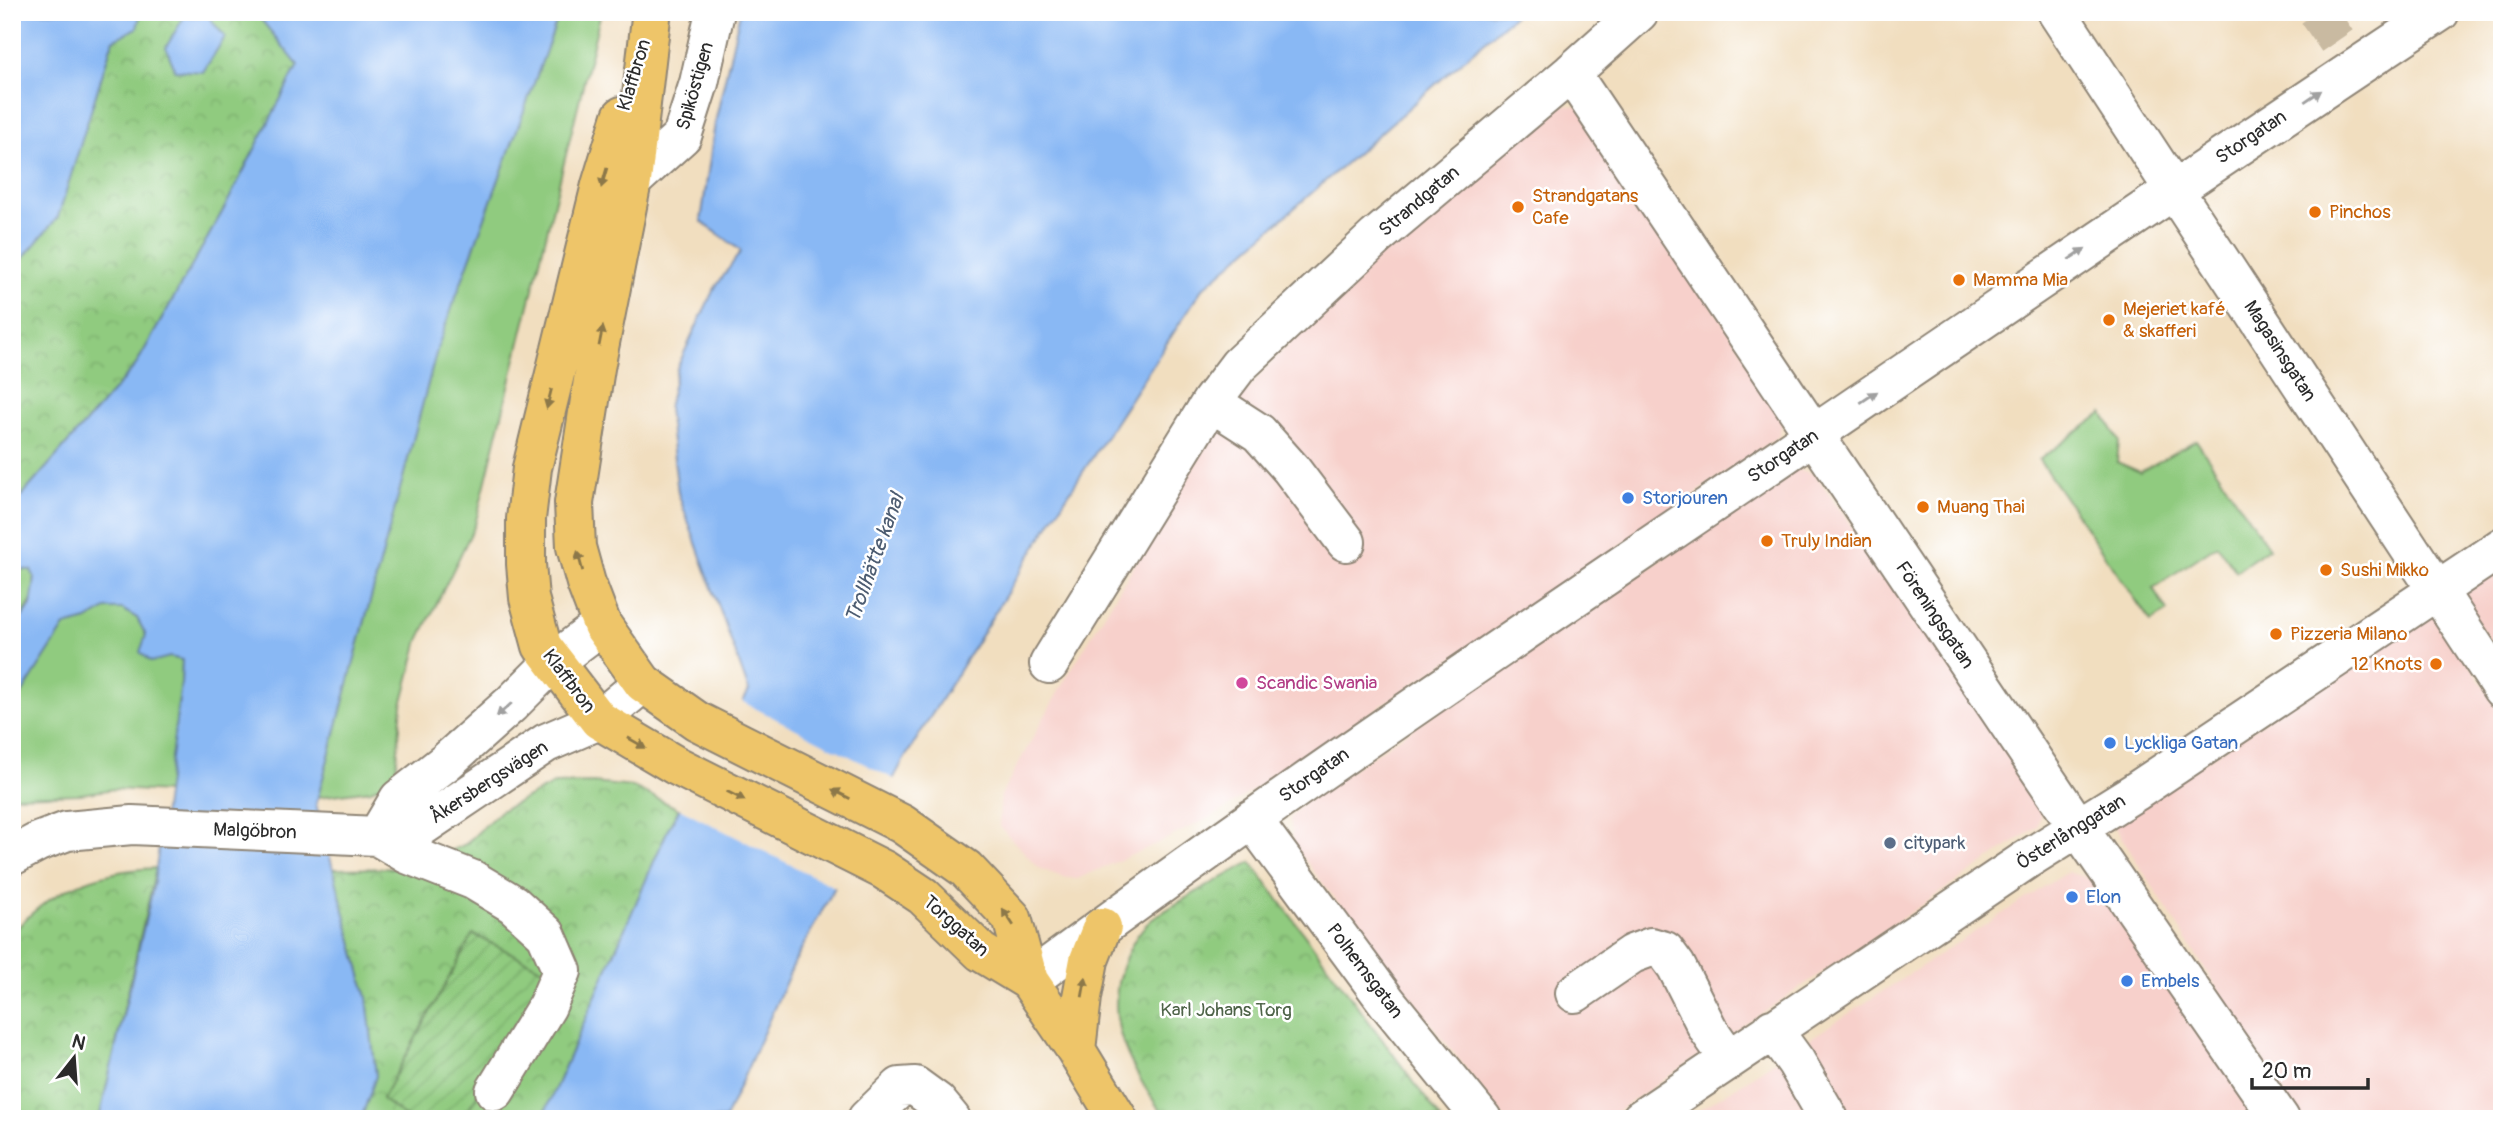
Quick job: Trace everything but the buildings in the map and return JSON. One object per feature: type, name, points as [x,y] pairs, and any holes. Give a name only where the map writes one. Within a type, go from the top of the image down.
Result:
[{"type":"main road","name":"Klaffbron","points":[[652,15],[632,181],[595,368],[575,503],[576,547],[586,583],[602,625],[643,684],[697,721],[902,824]]},
{"type":"main road","name":"Klaffbron","points":[[652,15],[601,185],[532,468],[526,519],[526,564],[529,598],[542,646],[598,720],[675,765],[884,870]]},
{"type":"main road","name":"Torggatan","points":[[902,824],[966,869],[1012,918],[1029,981],[1076,1050],[1118,1119]]},
{"type":"main road","name":"Torggatan","points":[[884,870],[923,896],[981,952],[1029,981]]},
{"type":"main road","points":[[1076,1050],[1089,960],[1111,920]]},
{"type":"street","name":"Spiköstigen","points":[[632,181],[682,136],[699,83],[715,12]]},
{"type":"street","name":"Strandgatan","points":[[1049,664],[1211,402],[1239,365],[1376,237],[1571,73],[1639,12]]},
{"type":"street","name":"Magasinsgatan","points":[[2057,12],[2502,690]]},
{"type":"street","name":"Storgatan","points":[[1029,981],[1252,819],[2174,188],[2347,54],[2440,12]]},
{"type":"street","name":"Föreningsgatan","points":[[1571,73],[2078,827],[2280,1119]]},
{"type":"street","points":[[1211,402],[1259,433],[1291,469],[1346,542]]},
{"type":"street","name":"Österlånggatan","points":[[1641,1119],[1772,1029],[2502,547]]},
{"type":"street","name":"Åkersbergsvägen","points":[[377,836],[398,799],[446,762],[553,662],[602,625]]},
{"type":"street","name":"Åkersbergsvägen","points":[[377,836],[418,829],[546,743],[598,720],[643,684]]},
{"type":"street","name":"Polhemsgatan","points":[[1252,819],[1387,1002],[1482,1119]]},
{"type":"street","name":"Malgöbron","points":[[13,855],[67,831],[132,825],[377,836]]},
{"type":"street","points":[[377,836],[407,854],[473,880],[513,904],[546,934],[562,971],[547,1006],[495,1091]]},
{"type":"street","points":[[1575,993],[1632,954],[1651,947],[1665,951],[1729,1059]]},
{"type":"street","points":[[1772,1029],[1796,1062],[1829,1119]]},
{"type":"street","points":[[867,1119],[901,1087],[915,1086],[937,1102],[951,1119]]},
{"type":"shaded area","points":[[1548,103],[1581,107],[1784,415],[1779,436],[1539,601],[1217,814],[1077,879],[1062,877],[1039,868],[999,826],[1001,795],[1065,680],[1221,421],[1266,368],[1379,249]]},
{"type":"shaded area","points":[[1795,469],[1815,474],[2022,771],[2042,809],[2037,827],[1606,1119],[1505,1119],[1294,846],[1290,819],[1303,803]]},
{"type":"shaded area","points":[[2502,565],[2502,658],[2458,594]]},
{"type":"shaded area","points":[[2432,607],[2502,713],[2502,1119],[2300,1119],[2113,824]]},
{"type":"shaded area","points":[[2067,872],[2103,883],[2260,1119],[1686,1119]]},
{"type":"green space","points":[[141,12],[255,12],[299,64],[225,207],[136,365],[12,507],[12,271],[58,216],[113,40],[136,28]]},
{"type":"green space","points":[[560,12],[601,12],[475,525],[419,640],[402,705],[396,770],[390,781],[371,790],[318,797],[438,346]]},
{"type":"green space","points":[[2103,413],[2119,441],[2117,462],[2140,472],[2196,440],[2269,548],[2236,571],[2217,545],[2153,588],[2167,611],[2151,622],[2039,460]]},
{"type":"green space","points":[[12,569],[32,570],[35,587],[31,602],[12,629]]},
{"type":"green space","points":[[106,609],[122,609],[137,618],[146,635],[170,657],[182,660],[167,792],[114,789],[81,794],[15,796],[12,794],[12,709],[65,626],[87,620]]},
{"type":"green space","points":[[593,783],[633,787],[679,809],[542,1119],[361,1119],[376,1076],[367,998],[333,869],[411,868],[466,844],[500,811],[554,784]]},
{"type":"green space","name":"Karl Johans Torg","points":[[1251,862],[1441,1119],[1166,1119],[1131,1062],[1118,1022],[1116,1001],[1126,957],[1137,936],[1154,918]]},
{"type":"green space","points":[[156,868],[99,1119],[12,1119],[12,934],[42,905],[77,885],[115,873]]},
{"type":"green space","points":[[473,934],[549,972],[553,979],[462,1119],[408,1119],[382,1099]]},
{"type":"water","points":[[12,12],[141,12],[137,28],[113,40],[58,217],[12,271]]},
{"type":"water","points":[[255,12],[560,12],[438,346],[316,804],[367,998],[376,1076],[361,1119],[99,1119],[154,883],[182,660],[170,657],[151,662],[140,652],[146,635],[137,618],[122,609],[106,609],[87,620],[65,626],[12,709],[12,629],[31,606],[35,578],[31,570],[12,569],[12,507],[136,365],[225,207],[298,65]]},
{"type":"water","name":"Trollhätte kanal","points":[[740,12],[1518,12],[1202,289],[1064,501],[903,761],[795,961],[725,1119],[542,1119],[669,827],[749,691],[678,493],[668,408],[677,368],[713,291],[741,251],[701,221],[715,123]]},
{"type":"water","points":[[208,16],[225,37],[203,72],[175,70],[166,47],[184,17]]},
{"type":"pier","points":[[739,700],[896,780],[838,889],[677,807]]},
{"type":"tunnel","points":[[2317,12],[2337,41]]},
{"type":"place","name":"Strandgatans Cafe","points":[[1518,207]]},
{"type":"place","name":"Pinchos","points":[[2315,212]]},
{"type":"place","name":"Mamma Mia","points":[[1959,280]]},
{"type":"place","name":"Mejeriet kafé & skafferi","points":[[2109,320]]},
{"type":"place","name":"Storjouren","points":[[1628,498]]},
{"type":"place","name":"Muang Thai","points":[[1923,507]]},
{"type":"place","name":"Truly Indian","points":[[1767,541]]},
{"type":"place","name":"Sushi Mikko","points":[[2326,570]]},
{"type":"place","name":"Pizzeria Milano","points":[[2276,634]]},
{"type":"place","name":"12 Knots","points":[[2436,664]]},
{"type":"place","name":"Scandic Swania","points":[[1242,683]]},
{"type":"place","name":"Lyckliga Gatan","points":[[2110,743]]},
{"type":"place","name":"citypark","points":[[1890,843]]},
{"type":"place","name":"Elon","points":[[2072,897]]},
{"type":"place","name":"Embels","points":[[2127,981]]}]
